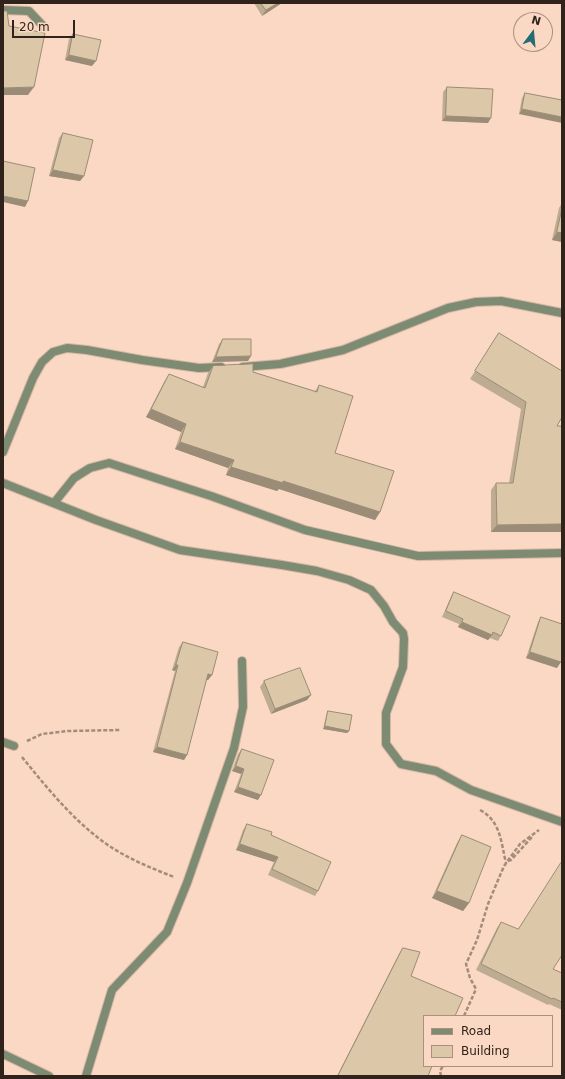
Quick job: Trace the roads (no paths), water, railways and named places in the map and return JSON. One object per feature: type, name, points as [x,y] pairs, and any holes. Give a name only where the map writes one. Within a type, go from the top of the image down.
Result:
[{"type":"street","points":[[3,10],[29,11],[44,27]]},
{"type":"street","points":[[3,452],[33,378],[42,362],[53,352],[67,348],[199,368],[280,364],[343,350],[448,308],[476,302],[501,301],[562,313]]},
{"type":"street","points":[[54,503],[74,478],[90,468],[109,463],[211,496],[305,530],[418,556],[562,553]]},
{"type":"street","points":[[3,483],[122,530],[180,550],[282,565],[317,572],[349,580],[371,590],[384,606],[393,622],[403,633],[403,667],[386,713],[386,744],[401,764],[436,771],[472,790],[562,822]]},
{"type":"street","points":[[86,1076],[112,990],[167,932],[187,883],[234,748],[243,706],[242,661]]},
{"type":"street","points":[[3,742],[14,746]]},
{"type":"street","points":[[3,1054],[48,1076]]}]
